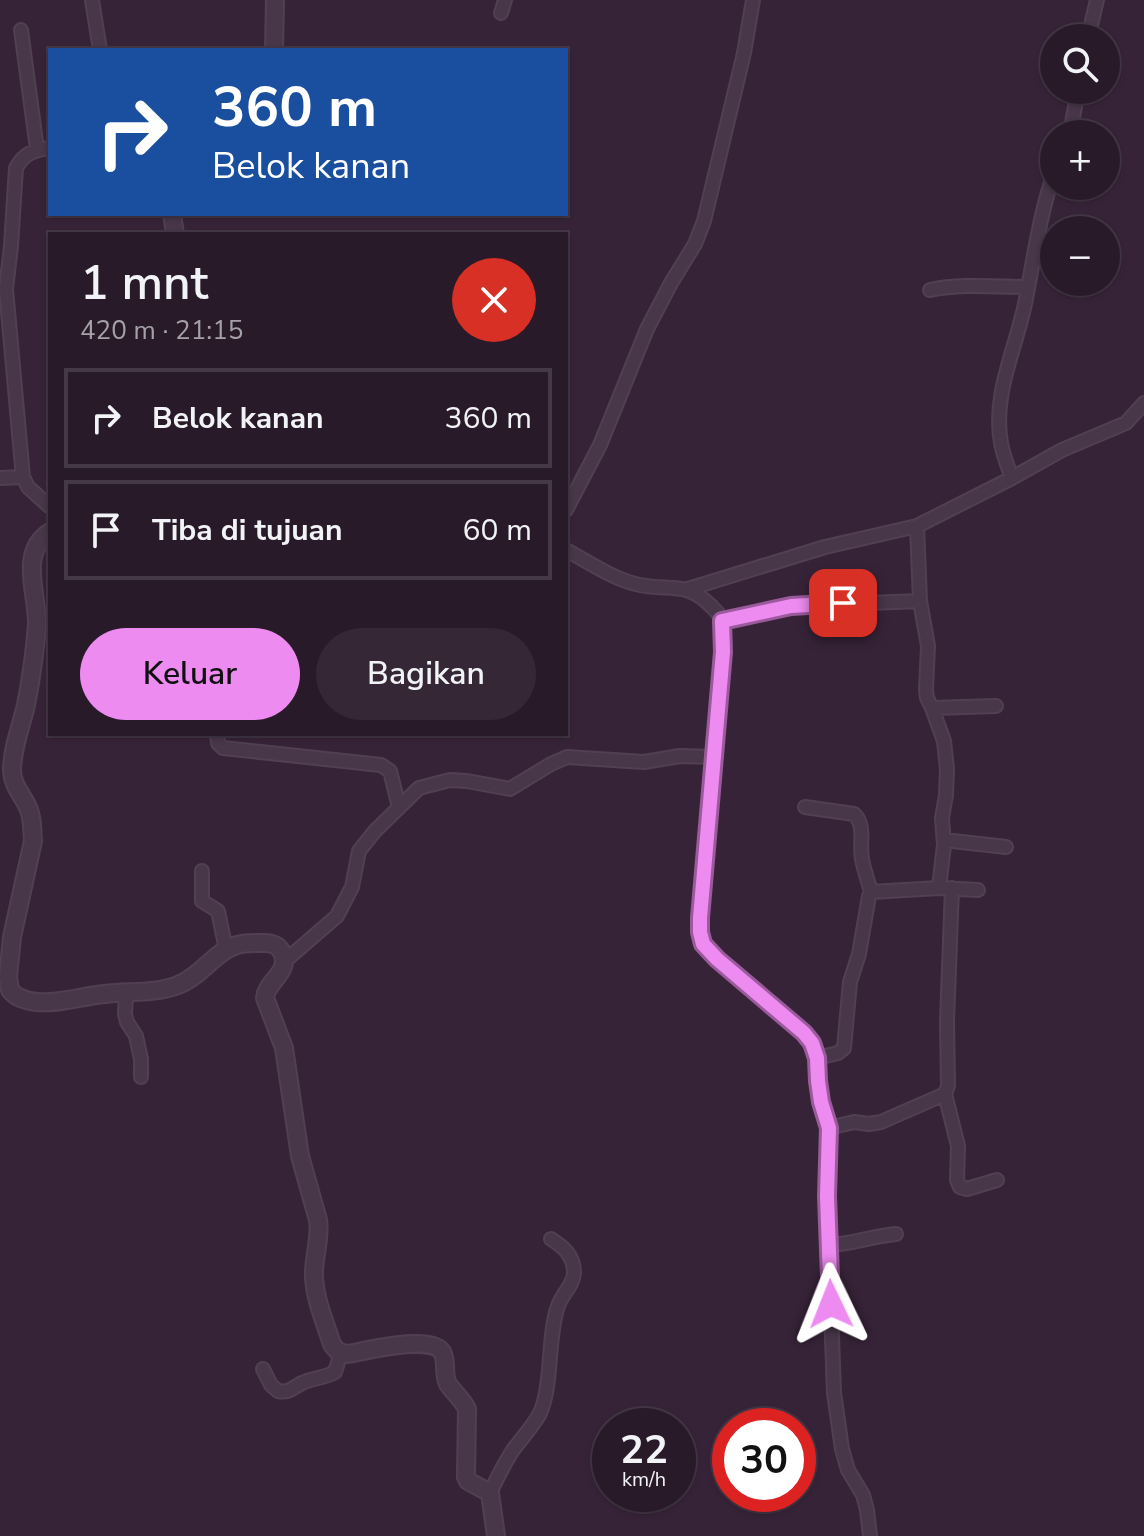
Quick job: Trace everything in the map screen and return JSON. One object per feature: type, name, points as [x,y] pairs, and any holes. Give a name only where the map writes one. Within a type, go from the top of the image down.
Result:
[{"type":"street","points":[[92,0],[100,48]]},
{"type":"street","points":[[274,48],[275,0]]},
{"type":"street","points":[[568,506],[600,445],[647,329],[695,244],[704,221],[738,81],[753,0]]},
{"type":"street","points":[[1091,24],[1097,0]]},
{"type":"street","points":[[21,30],[44,149],[21,159],[16,168],[6,289],[23,477],[28,487],[48,504]]},
{"type":"street","points":[[1012,478],[1001,443],[1000,401],[1019,328],[1045,200]]},
{"type":"street","points":[[930,290],[967,286],[1028,287]]},
{"type":"street","points":[[568,551],[638,585],[688,589],[825,547],[917,526],[1062,450],[1126,423],[1144,403]]},
{"type":"street","points":[[0,478],[23,477]]},
{"type":"street","points":[[917,526],[920,601],[928,646],[926,690],[944,741],[947,769],[942,818],[948,1086],[945,1094],[958,1146],[957,1180],[960,1187],[967,1189],[997,1180]]},
{"type":"street","points":[[48,533],[33,555],[32,575],[43,610],[36,635],[26,706],[8,745],[16,789],[29,809],[33,841],[12,937],[5,990],[33,1002],[154,990],[181,984],[237,945],[277,945],[285,961]]},
{"type":"street","points":[[688,589],[710,605],[722,621],[723,652],[700,932],[703,944],[717,959],[804,1033],[812,1043],[817,1058],[821,1102],[829,1128],[827,1196],[834,1393],[842,1449],[848,1470],[863,1495],[870,1536]]},
{"type":"street","points":[[722,621],[791,606],[920,601]]},
{"type":"street","points":[[932,708],[996,706]]},
{"type":"street","points":[[217,736],[223,748],[381,765],[390,771],[399,807]]},
{"type":"street","points":[[490,1493],[466,1477],[467,1409],[447,1382],[440,1349],[423,1344],[406,1344],[348,1354],[335,1350],[332,1344],[314,1278],[318,1220],[300,1156],[284,1048],[265,998],[268,987],[285,961],[337,916],[352,887],[359,851],[419,788],[450,780],[514,788],[567,757],[644,762],[680,756],[714,757]]},
{"type":"street","points":[[805,807],[854,814],[858,819],[861,854],[871,892],[849,992],[844,1048],[838,1053],[817,1058]]},
{"type":"street","points":[[944,840],[1006,847]]},
{"type":"street","points":[[202,871],[202,901],[218,911],[226,950]]},
{"type":"street","points":[[871,892],[945,888],[978,890]]},
{"type":"street","points":[[126,993],[125,1014],[136,1036],[141,1077]]},
{"type":"street","points":[[829,1128],[854,1122],[881,1122],[945,1094]]},
{"type":"street","points":[[830,1245],[896,1234]]},
{"type":"street","points":[[496,1536],[490,1493],[502,1467],[543,1405],[558,1303],[574,1276],[570,1256],[563,1246],[551,1239]]},
{"type":"street","points":[[263,1369],[271,1385],[278,1391],[289,1392],[301,1383],[335,1372],[341,1353]]},
{"type":"route","points":[[831,1304],[827,1196],[829,1128],[821,1102],[817,1058],[812,1043],[703,944],[700,918],[723,652],[722,621],[791,606],[843,603]]}]
